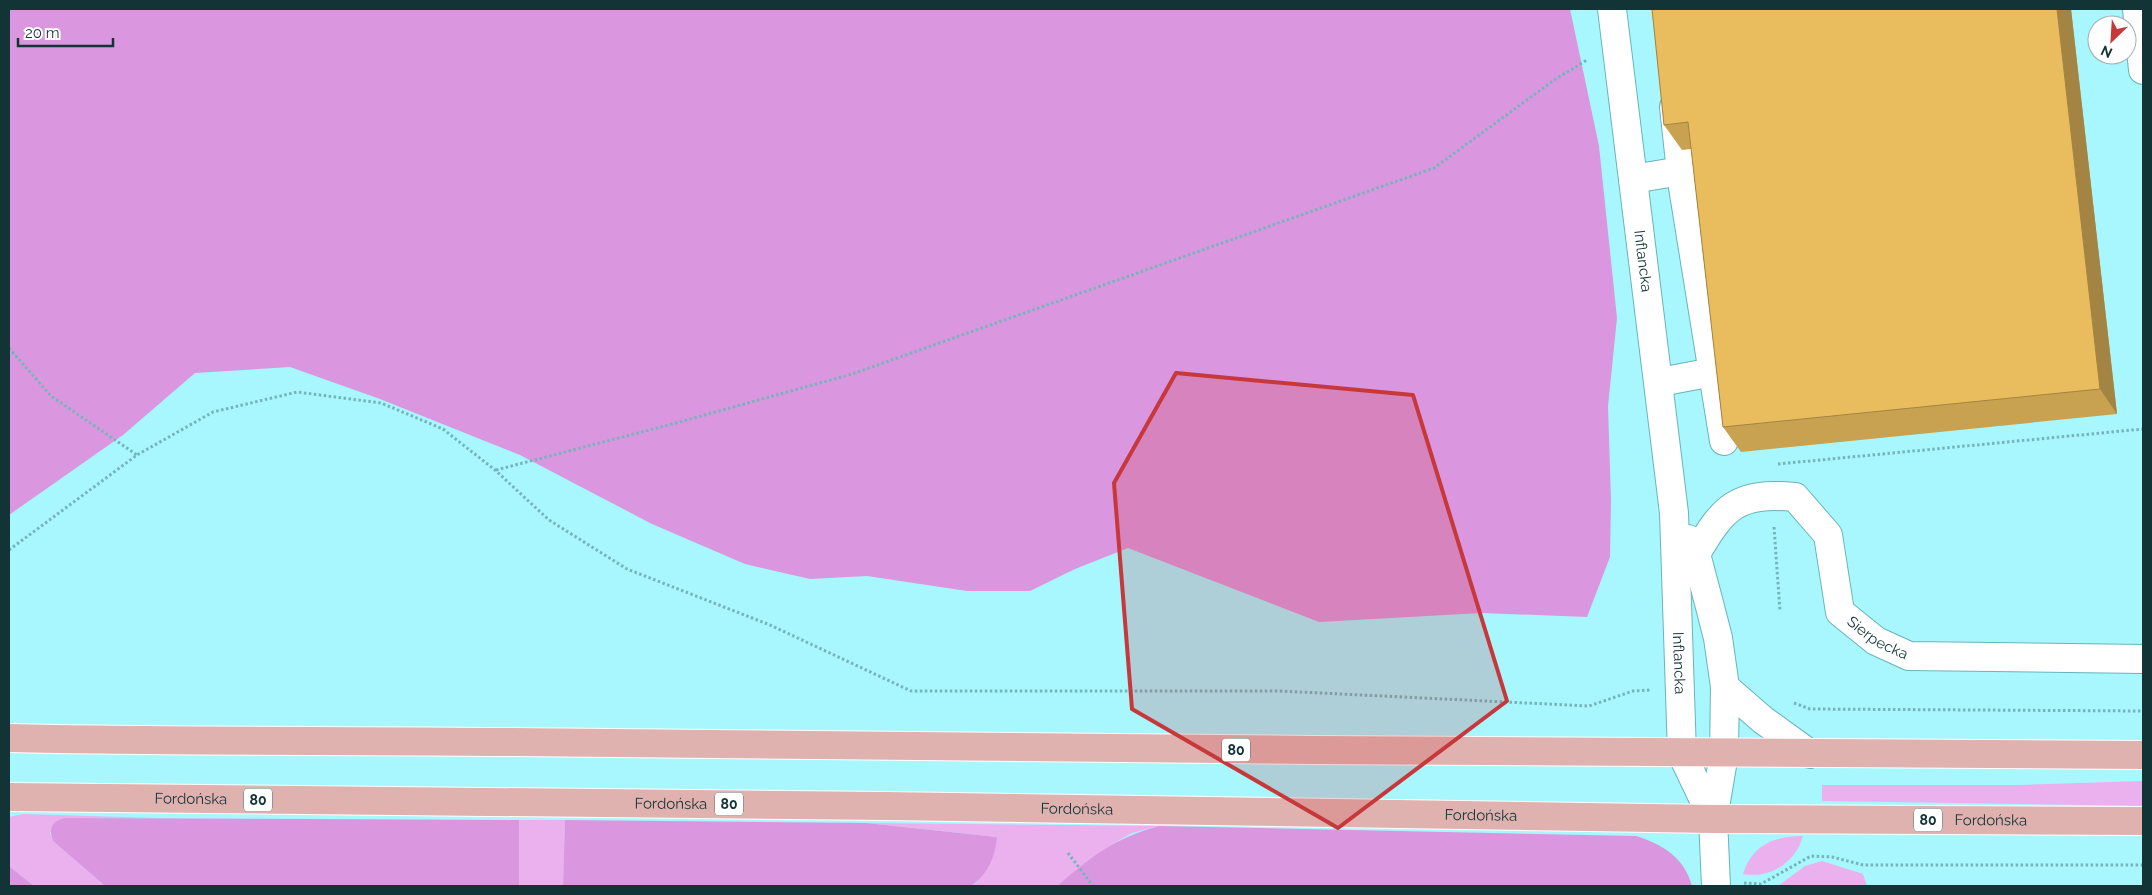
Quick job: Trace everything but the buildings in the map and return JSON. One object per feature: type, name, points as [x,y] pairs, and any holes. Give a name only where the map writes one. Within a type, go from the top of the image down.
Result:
[{"type":"main road","name":"80","points":[[9,738],[161,742],[504,742],[1682,754],[2143,755]]},
{"type":"main road","name":"Fordońska","points":[[9,797],[1713,819],[2143,821]]},
{"type":"street","name":"Inflancka","points":[[1612,9],[1616,54],[1660,382],[1674,513],[1682,754]]},
{"type":"street","points":[[2137,9],[2143,70]]},
{"type":"street","points":[[1672,85],[1681,172],[1724,441]]},
{"type":"street","points":[[1633,179],[1681,172]]},
{"type":"street","points":[[1660,382],[1713,372]]},
{"type":"street","name":"Sierpecka","points":[[1696,554],[1713,525],[1725,511],[1751,497],[1772,495],[1795,497],[1828,535],[1840,612],[1876,641],[1909,656],[2143,659]]},
{"type":"street","name":"Inflancka","points":[[1674,513],[1696,554],[1718,638],[1726,687],[1724,754],[1713,819]]},
{"type":"street","points":[[1726,687],[1763,720],[1810,754]]},
{"type":"street","points":[[1682,754],[1713,819],[1716,885]]},
{"type":"path","points":[[495,470],[676,423],[852,374],[1434,168],[1557,78],[1590,58],[1616,54]]},
{"type":"path","points":[[9,348],[51,396],[137,455]]},
{"type":"path","points":[[9,550],[137,455],[213,412],[297,392],[381,403],[443,429],[495,470],[549,520],[627,569],[770,625],[911,691],[1279,691],[1589,706],[1633,691],[1680,688]]},
{"type":"path","points":[[1780,611],[1769,465],[2143,429]]},
{"type":"path","points":[[1792,702],[1810,709],[2143,711]]},
{"type":"path","points":[[1068,853],[1093,886]]},
{"type":"path","points":[[1716,885],[1761,884],[1811,856],[1832,857],[1863,865],[2143,865]]},
{"type":"highlighted area","points":[[1176,373],[1413,395],[1507,701],[1338,828],[1132,709],[1114,483]]},
{"type":"shaded area","points":[[9,9],[1570,9],[1599,146],[1617,318],[1608,406],[1611,500],[1610,557],[1587,617],[1482,613],[1319,622],[1128,548],[1075,569],[1030,591],[967,591],[867,576],[810,579],[745,564],[652,524],[520,455],[380,399],[290,367],[195,373],[123,435],[9,515]]},
{"type":"shaded area","points":[[2143,781],[2143,806],[1822,801],[1822,785],[2020,785]]},
{"type":"shaded area","points":[[23,814],[159,818],[65,818],[50,833],[53,841],[105,886],[34,886],[9,866],[9,817]]},
{"type":"shaded area","points":[[65,818],[519,820],[519,886],[105,886],[53,841],[52,826],[57,821]]},
{"type":"shaded area","points":[[519,820],[565,820],[563,886],[519,886]]},
{"type":"shaded area","points":[[565,820],[866,823],[997,837],[990,864],[982,876],[971,886],[563,886]]},
{"type":"shaded area","points":[[866,823],[1159,826],[1132,833],[1111,845],[1057,886],[971,886],[977,882],[997,837]]},
{"type":"shaded area","points":[[1159,826],[1636,836],[1655,843],[1678,860],[1689,876],[1692,886],[1057,886],[1104,850],[1128,837]]},
{"type":"shaded area","points":[[1792,836],[1803,836],[1794,854],[1780,867],[1763,874],[1743,874],[1752,856],[1765,844]]},
{"type":"shaded area","points":[[1822,861],[1863,874],[1867,886],[1778,886],[1805,866]]},
{"type":"shaded area","points":[[9,866],[34,886],[9,886]]}]
